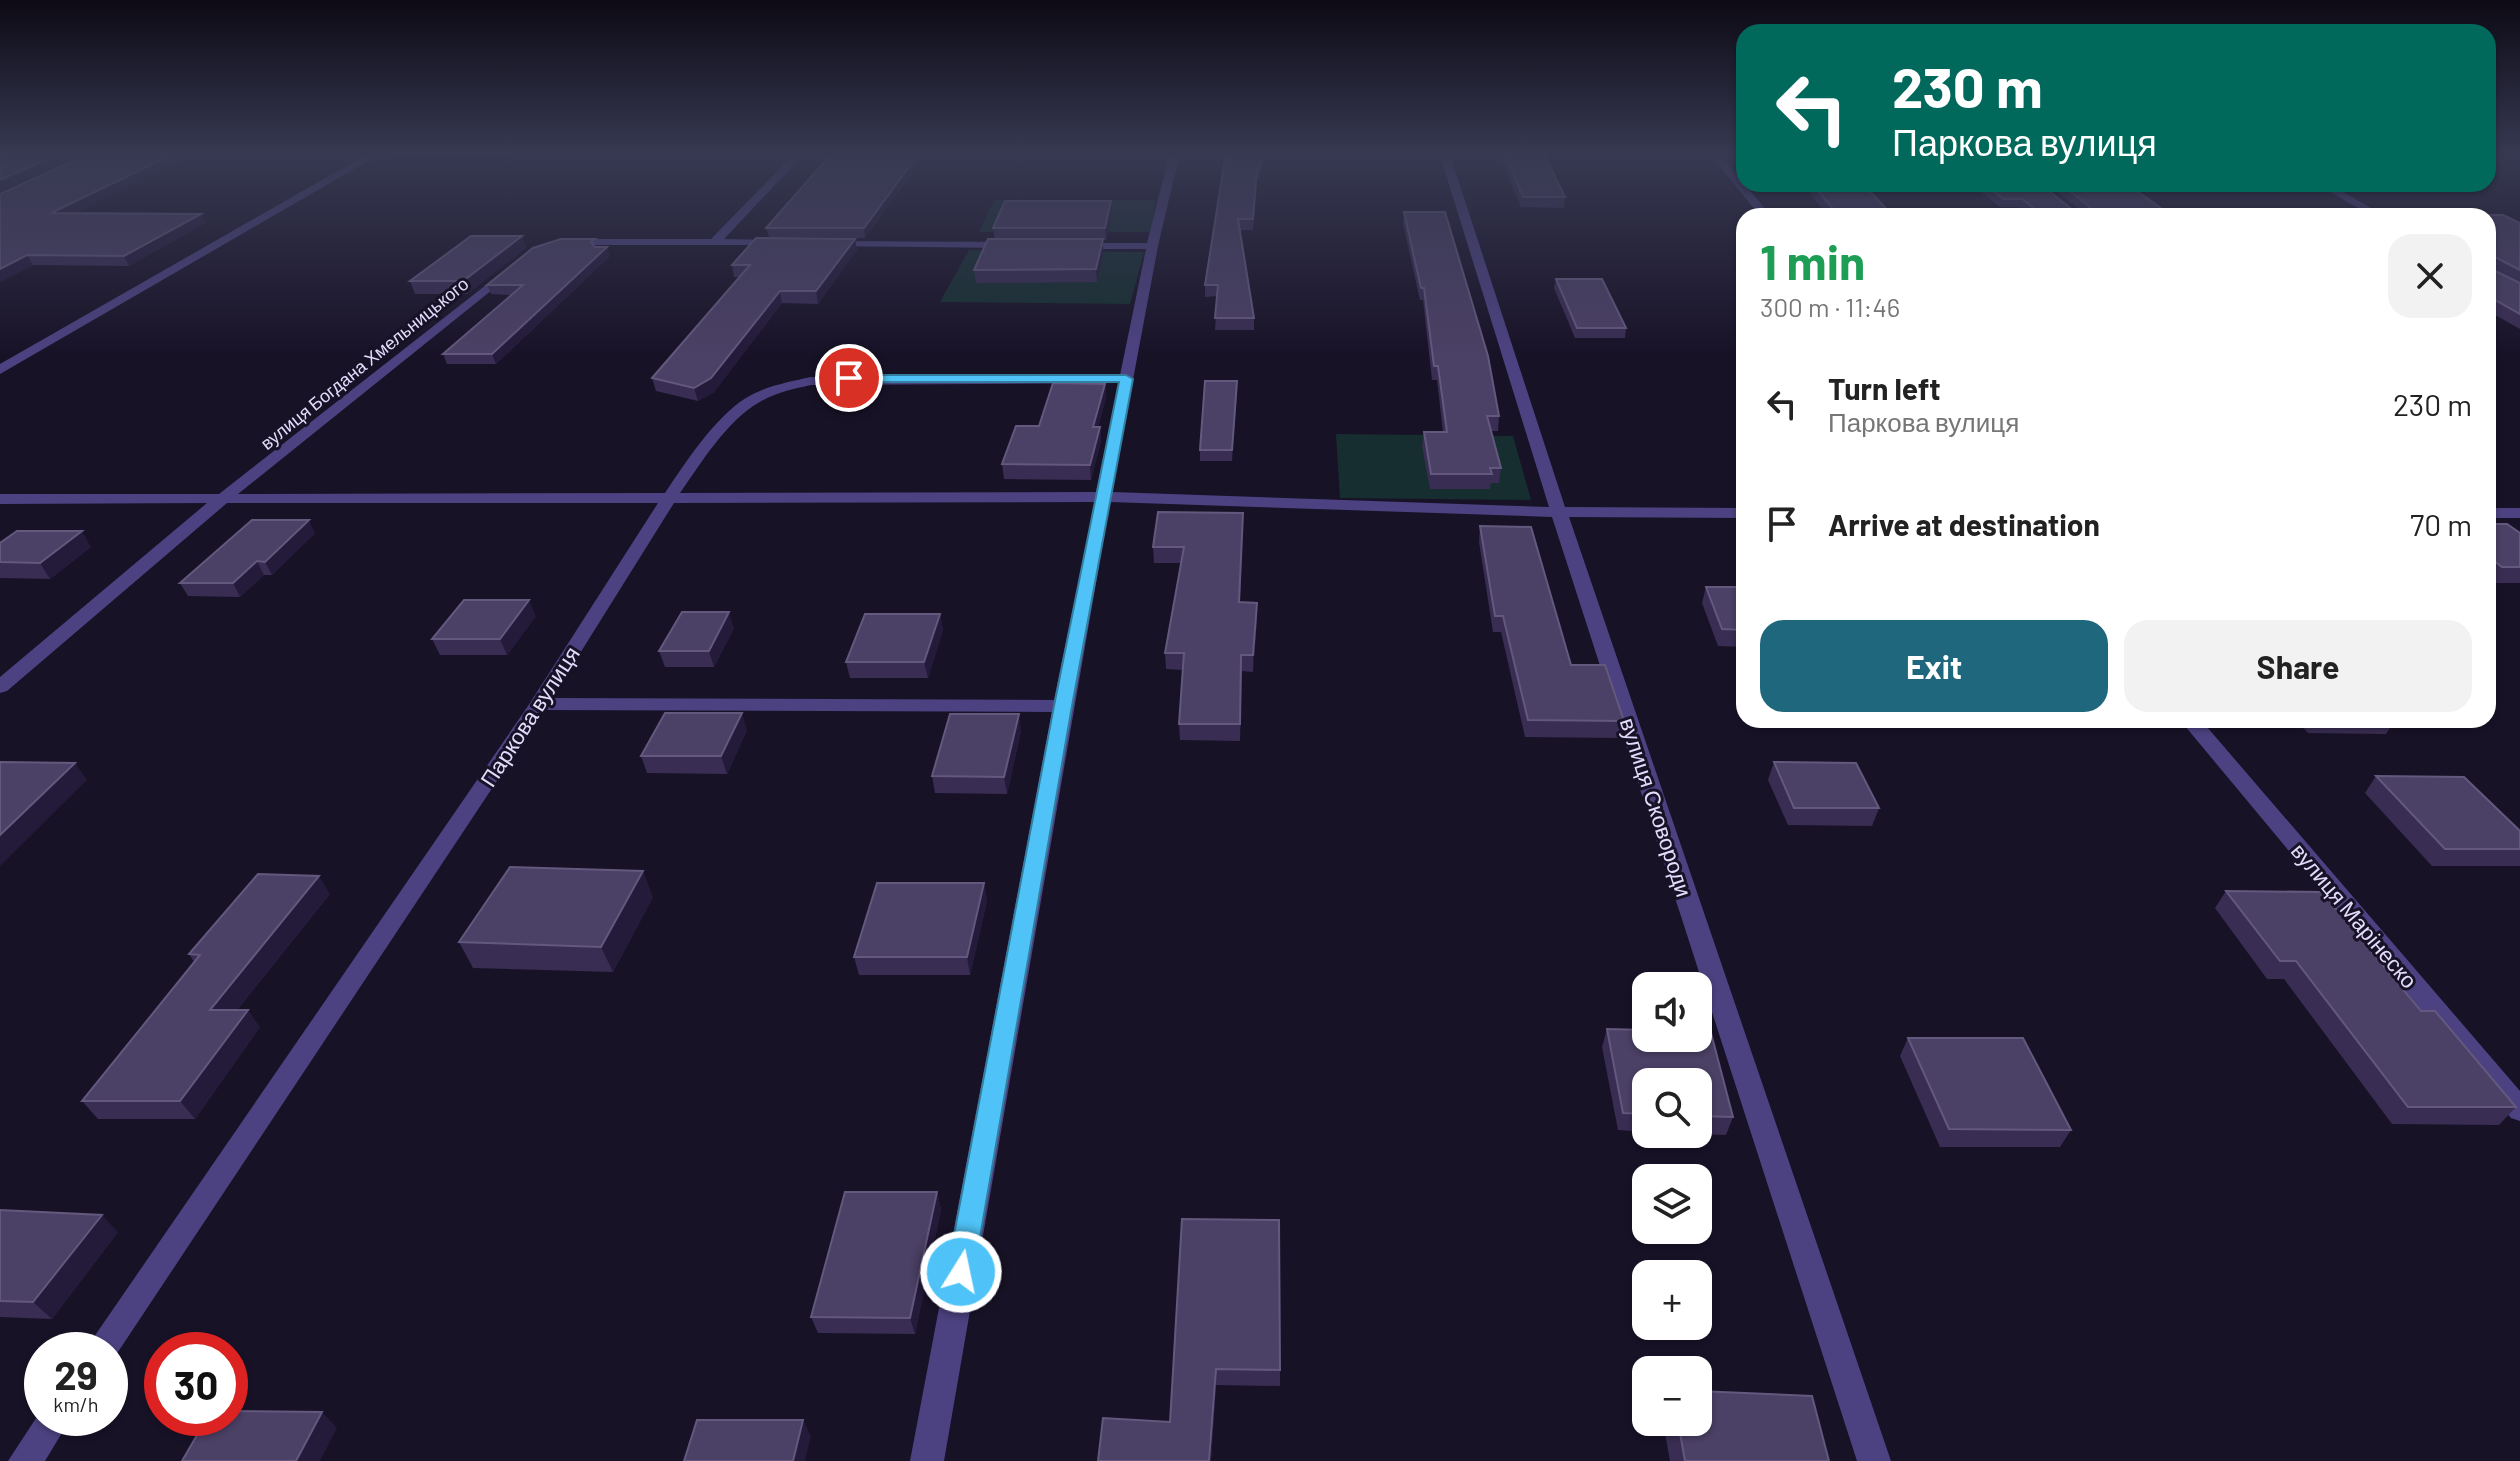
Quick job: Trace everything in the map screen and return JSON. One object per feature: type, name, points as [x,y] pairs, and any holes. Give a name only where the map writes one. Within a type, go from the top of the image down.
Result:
[{"type":"street","points":[[0,370],[259,220]]},
{"type":"street","points":[[714,243],[736,220]]},
{"type":"street","points":[[927,1461],[1063,706],[1158,220]]},
{"type":"street","name":"вулиця Сковороди","points":[[1466,220],[1559,512],[1874,1461]]},
{"type":"street","points":[[555,244],[792,243]]},
{"type":"street","points":[[808,244],[1027,245]]},
{"type":"street","points":[[1058,245],[1152,246]]},
{"type":"street","name":"вулиця Богдана Хмельницького","points":[[0,687],[221,500],[518,263]]},
{"type":"street","name":"Паркова вулиця","points":[[113,1332],[539,704],[669,498],[736,412],[756,397],[778,388],[811,381],[849,378],[1126,379]]},
{"type":"street","points":[[0,499],[1105,497],[1559,512],[1736,513]]},
{"type":"street","points":[[2496,513],[2520,513]]},
{"type":"street","points":[[539,704],[1063,706]]},
{"type":"street","name":"вулиця Марінеско","points":[[2197,728],[2520,1110]]},
{"type":"street","points":[[25,1461],[42,1436]]},
{"type":"green space","points":[[985,220],[1153,220],[1151,232],[979,232]]},
{"type":"green space","points":[[969,250],[1144,252],[1130,304],[940,302]]},
{"type":"green space","points":[[1336,434],[1513,436],[1531,500],[1340,498]]},
{"type":"building","points":[[0,220],[190,220],[124,256],[27,255],[0,269]]},
{"type":"building","points":[[773,220],[870,220],[864,228],[766,228]]},
{"type":"building","points":[[996,220],[1107,220],[1105,228],[993,228]]},
{"type":"building","points":[[1215,220],[1238,220],[1254,318],[1215,318],[1218,285],[1205,285]]},
{"type":"building","points":[[1406,220],[1447,220],[1488,356],[1499,416],[1487,416],[1501,468],[1490,468],[1492,474],[1431,474],[1424,432],[1447,432],[1438,366],[1434,366],[1424,288],[1421,288]]},
{"type":"building","points":[[2496,220],[2520,223],[2520,270],[2496,258]]},
{"type":"building","points":[[471,236],[522,236],[463,281],[410,281]]},
{"type":"building","points":[[756,238],[855,239],[816,291],[780,291],[711,378],[694,388],[652,378],[750,265],[732,265]]},
{"type":"building","points":[[561,239],[595,239],[591,242],[595,247],[607,247],[492,354],[443,354],[523,285],[487,285],[533,248]]},
{"type":"building","points":[[988,239],[1103,239],[1096,269],[974,270]]},
{"type":"building","points":[[2496,271],[2520,283],[2520,314],[2496,300]]},
{"type":"building","points":[[1556,279],[1602,279],[1626,328],[1577,328]]},
{"type":"building","points":[[1205,381],[1237,381],[1232,450],[1200,450]]},
{"type":"building","points":[[1053,383],[1105,384],[1093,427],[1100,427],[1090,465],[1002,464],[1016,426],[1039,426]]},
{"type":"building","points":[[1158,512],[1243,513],[1239,602],[1257,603],[1253,655],[1241,655],[1240,724],[1179,724],[1184,653],[1165,653],[1184,547],[1153,547]]},
{"type":"building","points":[[252,520],[309,520],[265,562],[257,561],[233,583],[180,583]]},
{"type":"building","points":[[2496,524],[2507,524],[2520,533],[2520,567],[2502,567],[2496,562]]},
{"type":"building","points":[[1480,526],[1531,527],[1571,665],[1605,665],[1624,721],[1528,720],[1503,616],[1495,616]]},
{"type":"building","points":[[17,531],[82,531],[40,563],[0,562],[0,543]]},
{"type":"building","points":[[1706,587],[1736,587],[1736,630],[1722,629]]},
{"type":"building","points":[[464,600],[529,600],[500,639],[432,639]]},
{"type":"building","points":[[682,612],[729,612],[709,651],[659,651]]},
{"type":"building","points":[[865,614],[940,614],[924,662],[846,662]]},
{"type":"building","points":[[665,713],[742,713],[721,756],[641,756]]},
{"type":"building","points":[[950,714],[1019,714],[1004,777],[932,776]]},
{"type":"building","points":[[0,762],[75,763],[0,835]]},
{"type":"building","points":[[1774,762],[1856,763],[1879,808],[1794,808]]},
{"type":"building","points":[[2376,776],[2464,777],[2520,831],[2520,849],[2445,849]]},
{"type":"building","points":[[510,867],[643,871],[601,947],[459,942]]},
{"type":"building","points":[[258,874],[319,876],[210,1010],[248,1010],[180,1101],[82,1101],[200,955],[189,954]]},
{"type":"building","points":[[877,883],[984,883],[967,957],[854,957]]},
{"type":"building","points":[[2226,891],[2322,892],[2421,1011],[2435,1011],[2516,1107],[2408,1107],[2296,961],[2280,961]]},
{"type":"building","points":[[1607,1029],[1632,1030],[1632,1052],[1712,1052],[1712,1037],[1733,1117],[1712,1116],[1712,1068],[1632,1068],[1632,1113],[1623,1113]]},
{"type":"building","points":[[1908,1038],[2023,1038],[2071,1130],[1949,1129]]},
{"type":"building","points":[[845,1192],[937,1192],[910,1318],[811,1317]]},
{"type":"building","points":[[0,1210],[102,1215],[33,1302],[0,1301]]},
{"type":"building","points":[[1182,1219],[1279,1220],[1280,1370],[1216,1369],[1209,1461],[1098,1461],[1103,1418],[1170,1422]]},
{"type":"building","points":[[1712,1392],[1812,1396],[1829,1461],[1685,1461],[1681,1436],[1712,1436]]},
{"type":"building","points":[[248,1411],[322,1412],[296,1461],[182,1461],[197,1436],[248,1436]]},
{"type":"building","points":[[697,1420],[803,1420],[793,1461],[684,1461]]},
{"type":"route","points":[[849,378],[1126,379],[1063,706],[961,1272]]}]
